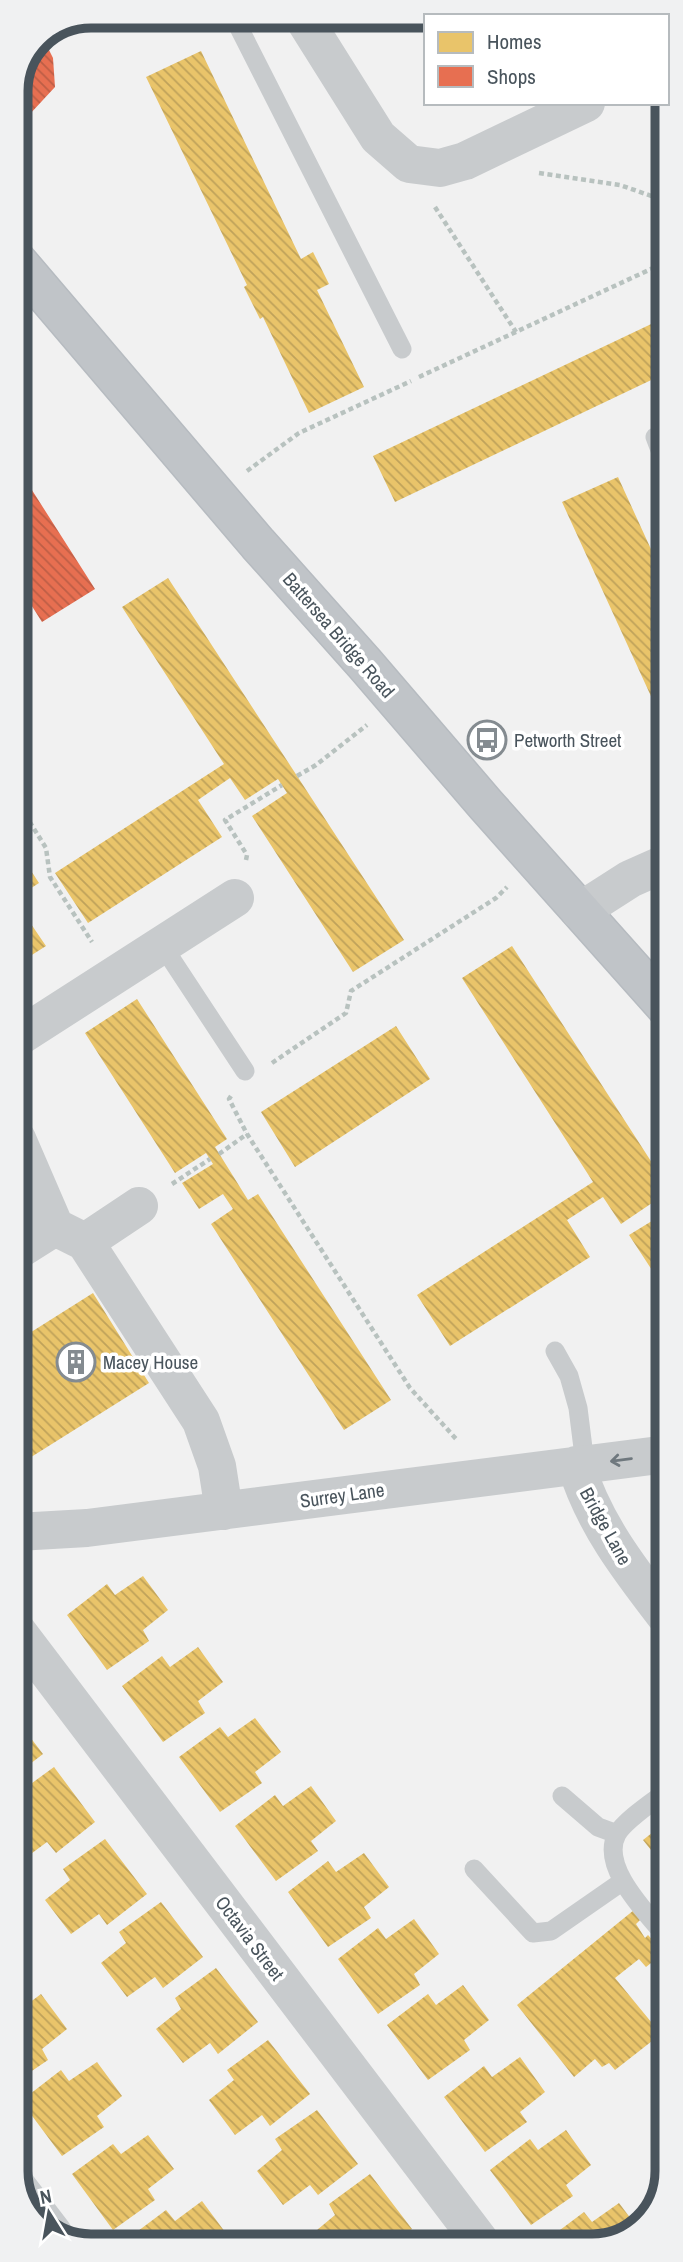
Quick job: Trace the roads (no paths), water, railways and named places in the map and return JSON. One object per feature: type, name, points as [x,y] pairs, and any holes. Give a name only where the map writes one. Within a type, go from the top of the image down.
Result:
[{"type":"highway","name":"Battersea Bridge Road","points":[[28,274],[486,806],[655,994]]},
{"type":"street","points":[[310,28],[378,137],[409,164],[440,168],[465,161],[582,105]]},
{"type":"street","points":[[580,911],[630,879],[655,868]]},
{"type":"street","points":[[28,1030],[234,898]]},
{"type":"street","points":[[28,1159],[70,1235],[201,1421],[217,1466],[224,1511]]},
{"type":"street","points":[[28,1248],[70,1235],[139,1206]]},
{"type":"street","name":"Surrey Lane","points":[[28,1531],[87,1528],[655,1456]]},
{"type":"street","name":"Bridge Lane","points":[[580,1465],[584,1493],[602,1528],[655,1602]]},
{"type":"street","name":"Octavia Street","points":[[28,1645],[475,2234]]},
{"type":"lane","points":[[239,28],[402,349]]},
{"type":"lane","points":[[162,944],[245,1071]]},
{"type":"lane","points":[[555,1351],[569,1377],[578,1408],[580,1465]]},
{"type":"lane","points":[[562,1796],[598,1827],[617,1834]]},
{"type":"lane","points":[[655,1800],[617,1834],[612,1854],[622,1881],[655,1923]]},
{"type":"lane","points":[[474,1869],[533,1933],[551,1931],[622,1881]]},
{"type":"place","name":"Petworth Street","points":[[487,740]]},
{"type":"place","name":"Macey House","points":[[76,1362]]}]
